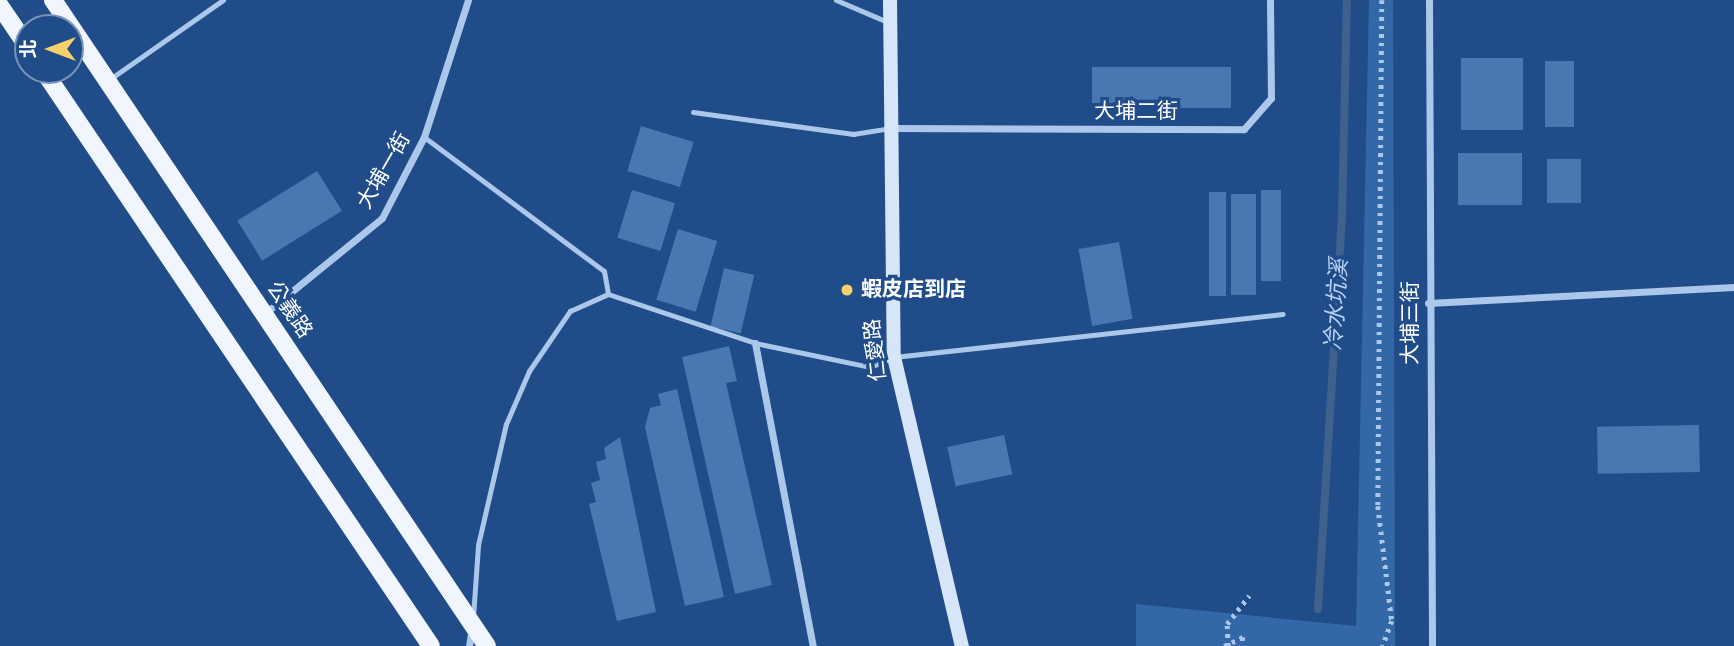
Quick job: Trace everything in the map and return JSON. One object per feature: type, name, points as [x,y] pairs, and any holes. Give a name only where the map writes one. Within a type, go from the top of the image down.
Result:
[{"type":"main road","name":"公義路","points":[[53,0],[487,646]]},
{"type":"main road","points":[[0,6],[14,26]]},
{"type":"main road","points":[[52,84],[431,646]]},
{"type":"street","name":"大埔一街","points":[[264,314],[382,218],[425,137],[468,0]]},
{"type":"street","name":"仁愛路","points":[[890,0],[889,128],[894,357],[962,646]]},
{"type":"street","name":"大埔二街","points":[[889,128],[1244,129],[1270,97],[1270,0]]},
{"type":"street","name":"大埔三街","points":[[1429,0],[1428,303],[1432,646]]},
{"type":"street","points":[[1428,303],[1734,286]]},
{"type":"street","points":[[755,343],[813,646]]},
{"type":"street","points":[[470,646],[472,624]]},
{"type":"lane","points":[[107,81],[223,0]]},
{"type":"lane","points":[[836,0],[890,23]]},
{"type":"lane","points":[[693,112],[853,134],[889,128]]},
{"type":"lane","points":[[425,137],[604,271],[608,294]]},
{"type":"lane","points":[[472,624],[478,545],[506,424],[529,371],[570,311],[608,294],[755,343],[870,367],[894,357],[1283,314]]},
{"type":"path","points":[[1382,0],[1378,506],[1392,621],[1383,646]]},
{"type":"path","points":[[1242,646],[1243,637],[1227,645],[1227,624],[1249,596]]},
{"type":"shaded area","points":[[1369,0],[1393,0],[1395,646],[1136,646],[1136,604],[1356,626]]},
{"type":"building","points":[[1461,58],[1523,58],[1523,130],[1461,130]]},
{"type":"building","points":[[1545,61],[1574,61],[1574,127],[1545,127]]},
{"type":"building","points":[[1092,67],[1231,67],[1231,108],[1092,108]]},
{"type":"building","points":[[641,126],[694,142],[680,187],[627,171]]},
{"type":"building","points":[[1458,153],[1522,153],[1522,205],[1458,205]]},
{"type":"building","points":[[1547,159],[1581,159],[1581,203],[1547,203]]},
{"type":"building","points":[[317,171],[342,211],[262,261],[237,221]]},
{"type":"building","points":[[632,190],[675,203],[660,251],[617,238]]},
{"type":"building","points":[[1261,190],[1281,190],[1281,281],[1261,281]]},
{"type":"building","points":[[1209,192],[1226,192],[1226,296],[1209,296]]},
{"type":"building","points":[[1231,194],[1256,194],[1256,295],[1231,295]]},
{"type":"building","points":[[678,229],[717,241],[696,312],[656,300]]},
{"type":"building","points":[[1119,242],[1133,319],[1092,326],[1079,249]]},
{"type":"building","points":[[724,268],[754,275],[741,333],[711,326]]},
{"type":"building","points":[[729,346],[737,381],[726,383],[772,585],[735,594],[682,357]]},
{"type":"building","points":[[677,389],[724,597],[685,606],[645,427],[650,408],[661,405],[658,394]]},
{"type":"building","points":[[1699,425],[1700,472],[1598,474],[1597,427]]},
{"type":"building","points":[[1004,435],[1012,474],[956,486],[947,447]]},
{"type":"building","points":[[620,437],[656,612],[617,621],[589,504],[596,502],[591,483],[600,480],[596,462],[606,459],[604,448]]},
{"type":"waterway","name":"冷水坑溪","points":[[1318,609],[1342,216],[1347,0]]},
{"type":"place","name":"蝦皮店到店","points":[[847,290]]}]
